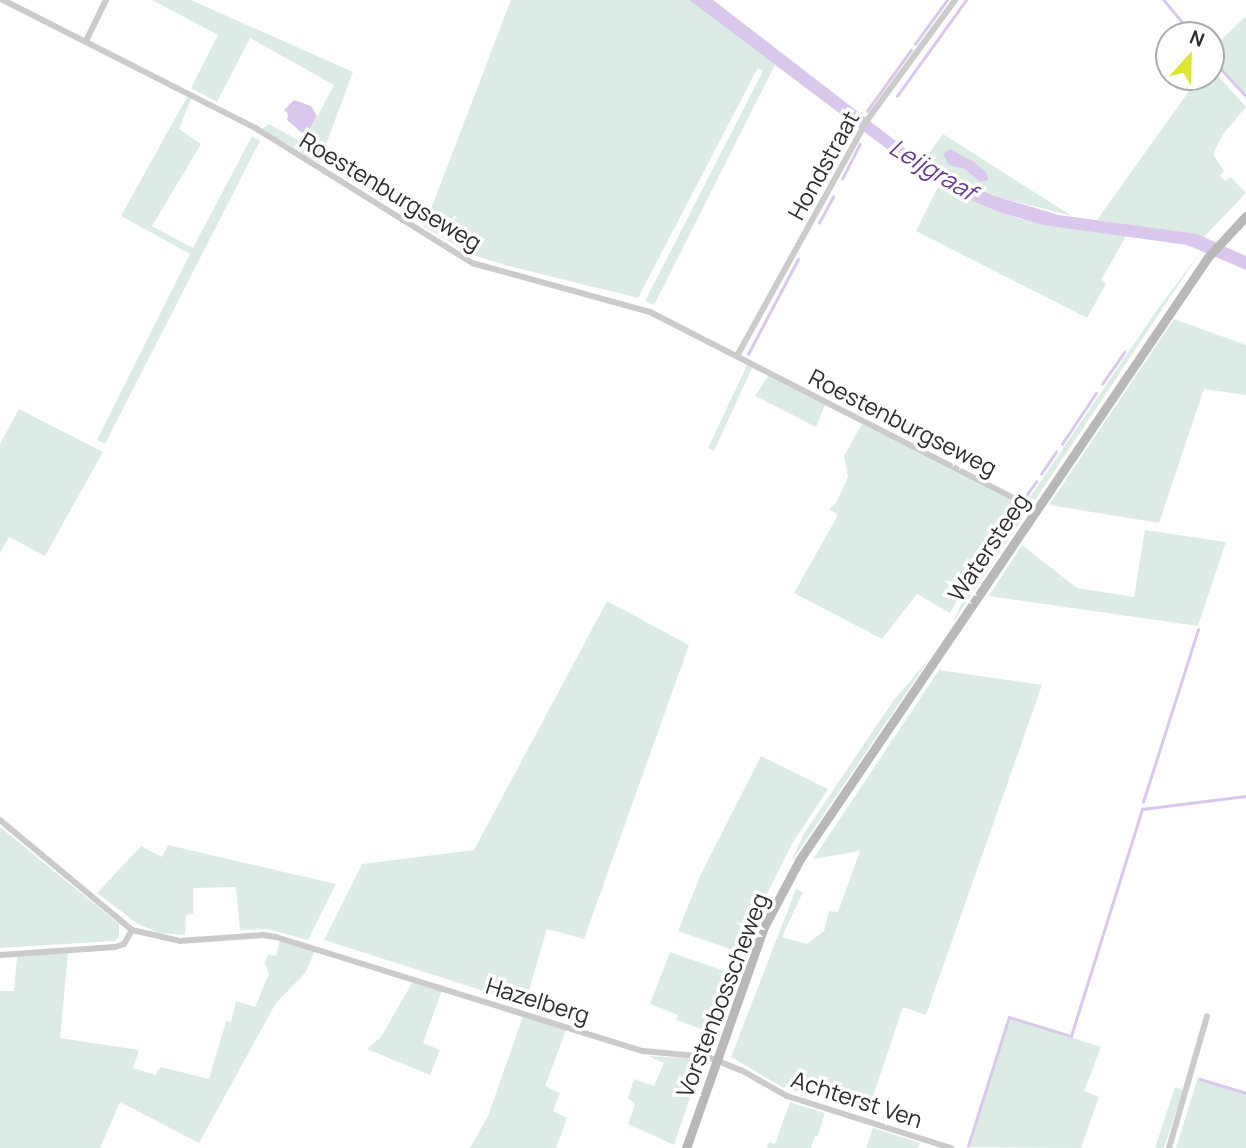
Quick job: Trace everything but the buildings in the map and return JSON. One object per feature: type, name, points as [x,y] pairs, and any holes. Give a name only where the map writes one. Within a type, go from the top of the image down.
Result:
[{"type":"street","name":"Roestenburgseweg","points":[[3,0],[257,129],[472,263],[650,312],[1037,510]]},
{"type":"street","points":[[86,41],[106,0]]},
{"type":"street","name":"Hondstraat","points":[[737,356],[868,119],[955,0]]},
{"type":"street","name":"Watersteeg","points":[[800,859],[1208,257],[1246,216]]},
{"type":"street","points":[[0,820],[132,930],[124,944],[115,947],[0,955]]},
{"type":"street","name":"Vorstenbosscheweg","points":[[686,1148],[765,928],[800,859]]},
{"type":"street","name":"Hazelberg","points":[[132,930],[180,941],[263,935],[352,959],[643,1051],[699,1055],[717,1060]]},
{"type":"street","points":[[1169,1148],[1207,1016]]},
{"type":"street","name":"Achterst Ven","points":[[717,1060],[787,1096],[951,1148]]},
{"type":"shaded area","points":[[152,0],[191,0],[353,72],[319,163],[262,129],[269,124],[303,143],[334,85],[250,38],[217,102],[191,88],[218,35]]},
{"type":"shaded area","points":[[511,0],[689,0],[775,65],[654,305],[645,301],[763,71],[758,68],[638,298],[505,265],[473,255],[424,227]]},
{"type":"shaded area","points":[[1246,16],[1246,96],[1225,73],[1225,36]]},
{"type":"shaded area","points":[[1225,84],[1246,107],[1224,133],[1213,154],[1224,171],[1220,175],[1225,181],[1231,177],[1246,193],[1204,237],[1097,220],[1189,91],[1225,91]]},
{"type":"shaded area","points":[[187,97],[191,99],[179,129],[201,144],[152,226],[193,248],[252,136],[260,141],[105,444],[97,440],[190,254],[121,216]]},
{"type":"shaded area","points":[[943,134],[1072,216],[998,197],[923,162]]},
{"type":"shaded area","points":[[939,185],[1020,219],[1126,236],[1101,280],[1106,284],[1087,318],[916,231]]},
{"type":"shaded area","points":[[1201,251],[1035,500],[1030,497],[1155,313]]},
{"type":"shaded area","points":[[1174,319],[1246,345],[1246,395],[1204,389],[1159,523],[1049,505]]},
{"type":"shaded area","points":[[747,365],[752,368],[714,451],[708,448]]},
{"type":"shaded area","points":[[768,376],[825,405],[816,427],[755,396]]},
{"type":"shaded area","points":[[19,409],[103,452],[45,556],[9,537],[0,553],[0,444]]},
{"type":"shaded area","points":[[862,424],[1018,504],[950,613],[917,594],[882,639],[794,593],[838,515],[829,509],[836,503],[848,477],[844,456]]},
{"type":"shaded area","points":[[1023,507],[1028,510],[952,624],[969,588]]},
{"type":"shaded area","points":[[1145,530],[1226,542],[1198,626],[989,596],[1022,545],[1077,588],[1134,597]]},
{"type":"shaded area","points":[[607,601],[689,645],[584,939],[547,929],[525,1004],[324,940],[362,864],[474,850]]},
{"type":"shaded area","points":[[930,658],[791,862],[803,835],[893,701]]},
{"type":"shaded area","points":[[939,670],[1042,685],[926,1015],[903,1007],[867,1114],[782,1087],[731,1057],[796,889],[803,892],[782,937],[807,944],[824,931],[829,911],[838,912],[860,851],[813,859]]},
{"type":"shaded area","points":[[761,756],[828,789],[793,842],[756,916],[741,953],[678,931],[701,874]]},
{"type":"shaded area","points":[[0,827],[119,924],[119,938],[114,941],[0,948]]},
{"type":"shaded area","points":[[168,845],[336,884],[308,940],[267,929],[240,930],[236,887],[193,888],[193,914],[186,915],[185,935],[158,933],[138,924],[97,893],[141,846],[162,857]]},
{"type":"shaded area","points":[[280,940],[315,950],[306,972],[276,1003],[199,1143],[120,1102],[100,1148],[0,1148],[0,991],[14,991],[17,956],[68,953],[60,1038],[139,1050],[133,1068],[155,1075],[161,1067],[209,1079],[226,1021],[231,1022],[236,1001],[255,1007],[269,974],[265,963],[268,954],[276,956]]},
{"type":"shaded area","points":[[670,952],[733,974],[713,1033],[676,1020],[678,1015],[650,1004]]},
{"type":"shaded area","points":[[413,981],[442,990],[423,1043],[440,1050],[430,1075],[367,1049],[381,1037]]},
{"type":"shaded area","points":[[523,1016],[566,1030],[545,1086],[560,1093],[553,1111],[567,1118],[556,1148],[470,1148],[488,1116]]},
{"type":"shaded area","points":[[1010,1018],[1101,1047],[1084,1091],[1099,1097],[1081,1148],[969,1147]]},
{"type":"shaded area","points":[[648,1056],[703,1059],[674,1145],[628,1124],[635,1104],[628,1098],[634,1079],[654,1086],[664,1063]]},
{"type":"shaded area","points":[[1198,1077],[1246,1092],[1246,1148],[1176,1148]]},
{"type":"shaded area","points":[[1175,1087],[1183,1090],[1164,1148],[1155,1148]]},
{"type":"shaded area","points":[[790,1102],[825,1113],[818,1136],[815,1136],[811,1148],[767,1148],[769,1142],[775,1144]]},
{"type":"shaded area","points":[[873,1128],[920,1143],[918,1148],[866,1148]]},
{"type":"water","name":"Leijgraaf","points":[[689,0],[713,0],[923,162],[961,182],[998,197],[1059,215],[1197,234],[1246,256],[1246,270],[1187,245],[1043,225],[999,212],[952,192],[923,176]]},
{"type":"water","points":[[294,100],[311,106],[317,116],[309,131],[302,133],[287,120],[288,114],[284,110]]},
{"type":"water","points":[[950,149],[974,162],[987,173],[988,180],[980,182],[965,169],[949,165],[943,154]]},
{"type":"waterway","points":[[915,44],[947,0]]},
{"type":"waterway","points":[[897,96],[966,0]]},
{"type":"waterway","points":[[1164,0],[1181,21]]},
{"type":"waterway","points":[[867,111],[911,50]]},
{"type":"waterway","points":[[1225,73],[1246,96]]},
{"type":"waterway","points":[[842,179],[860,144]]},
{"type":"waterway","points":[[819,223],[833,197]]},
{"type":"waterway","points":[[748,354],[798,259]]},
{"type":"waterway","points":[[1102,384],[1124,352]]},
{"type":"waterway","points":[[1062,444],[1096,393]]},
{"type":"waterway","points":[[1041,474],[1056,452]]},
{"type":"waterway","points":[[1025,497],[1036,482]]},
{"type":"waterway","points":[[1143,802],[1198,630]]},
{"type":"waterway","points":[[968,1146],[1009,1017],[1071,1036],[1142,809],[1246,796]]},
{"type":"waterway","points":[[1200,1079],[1246,1093]]}]
